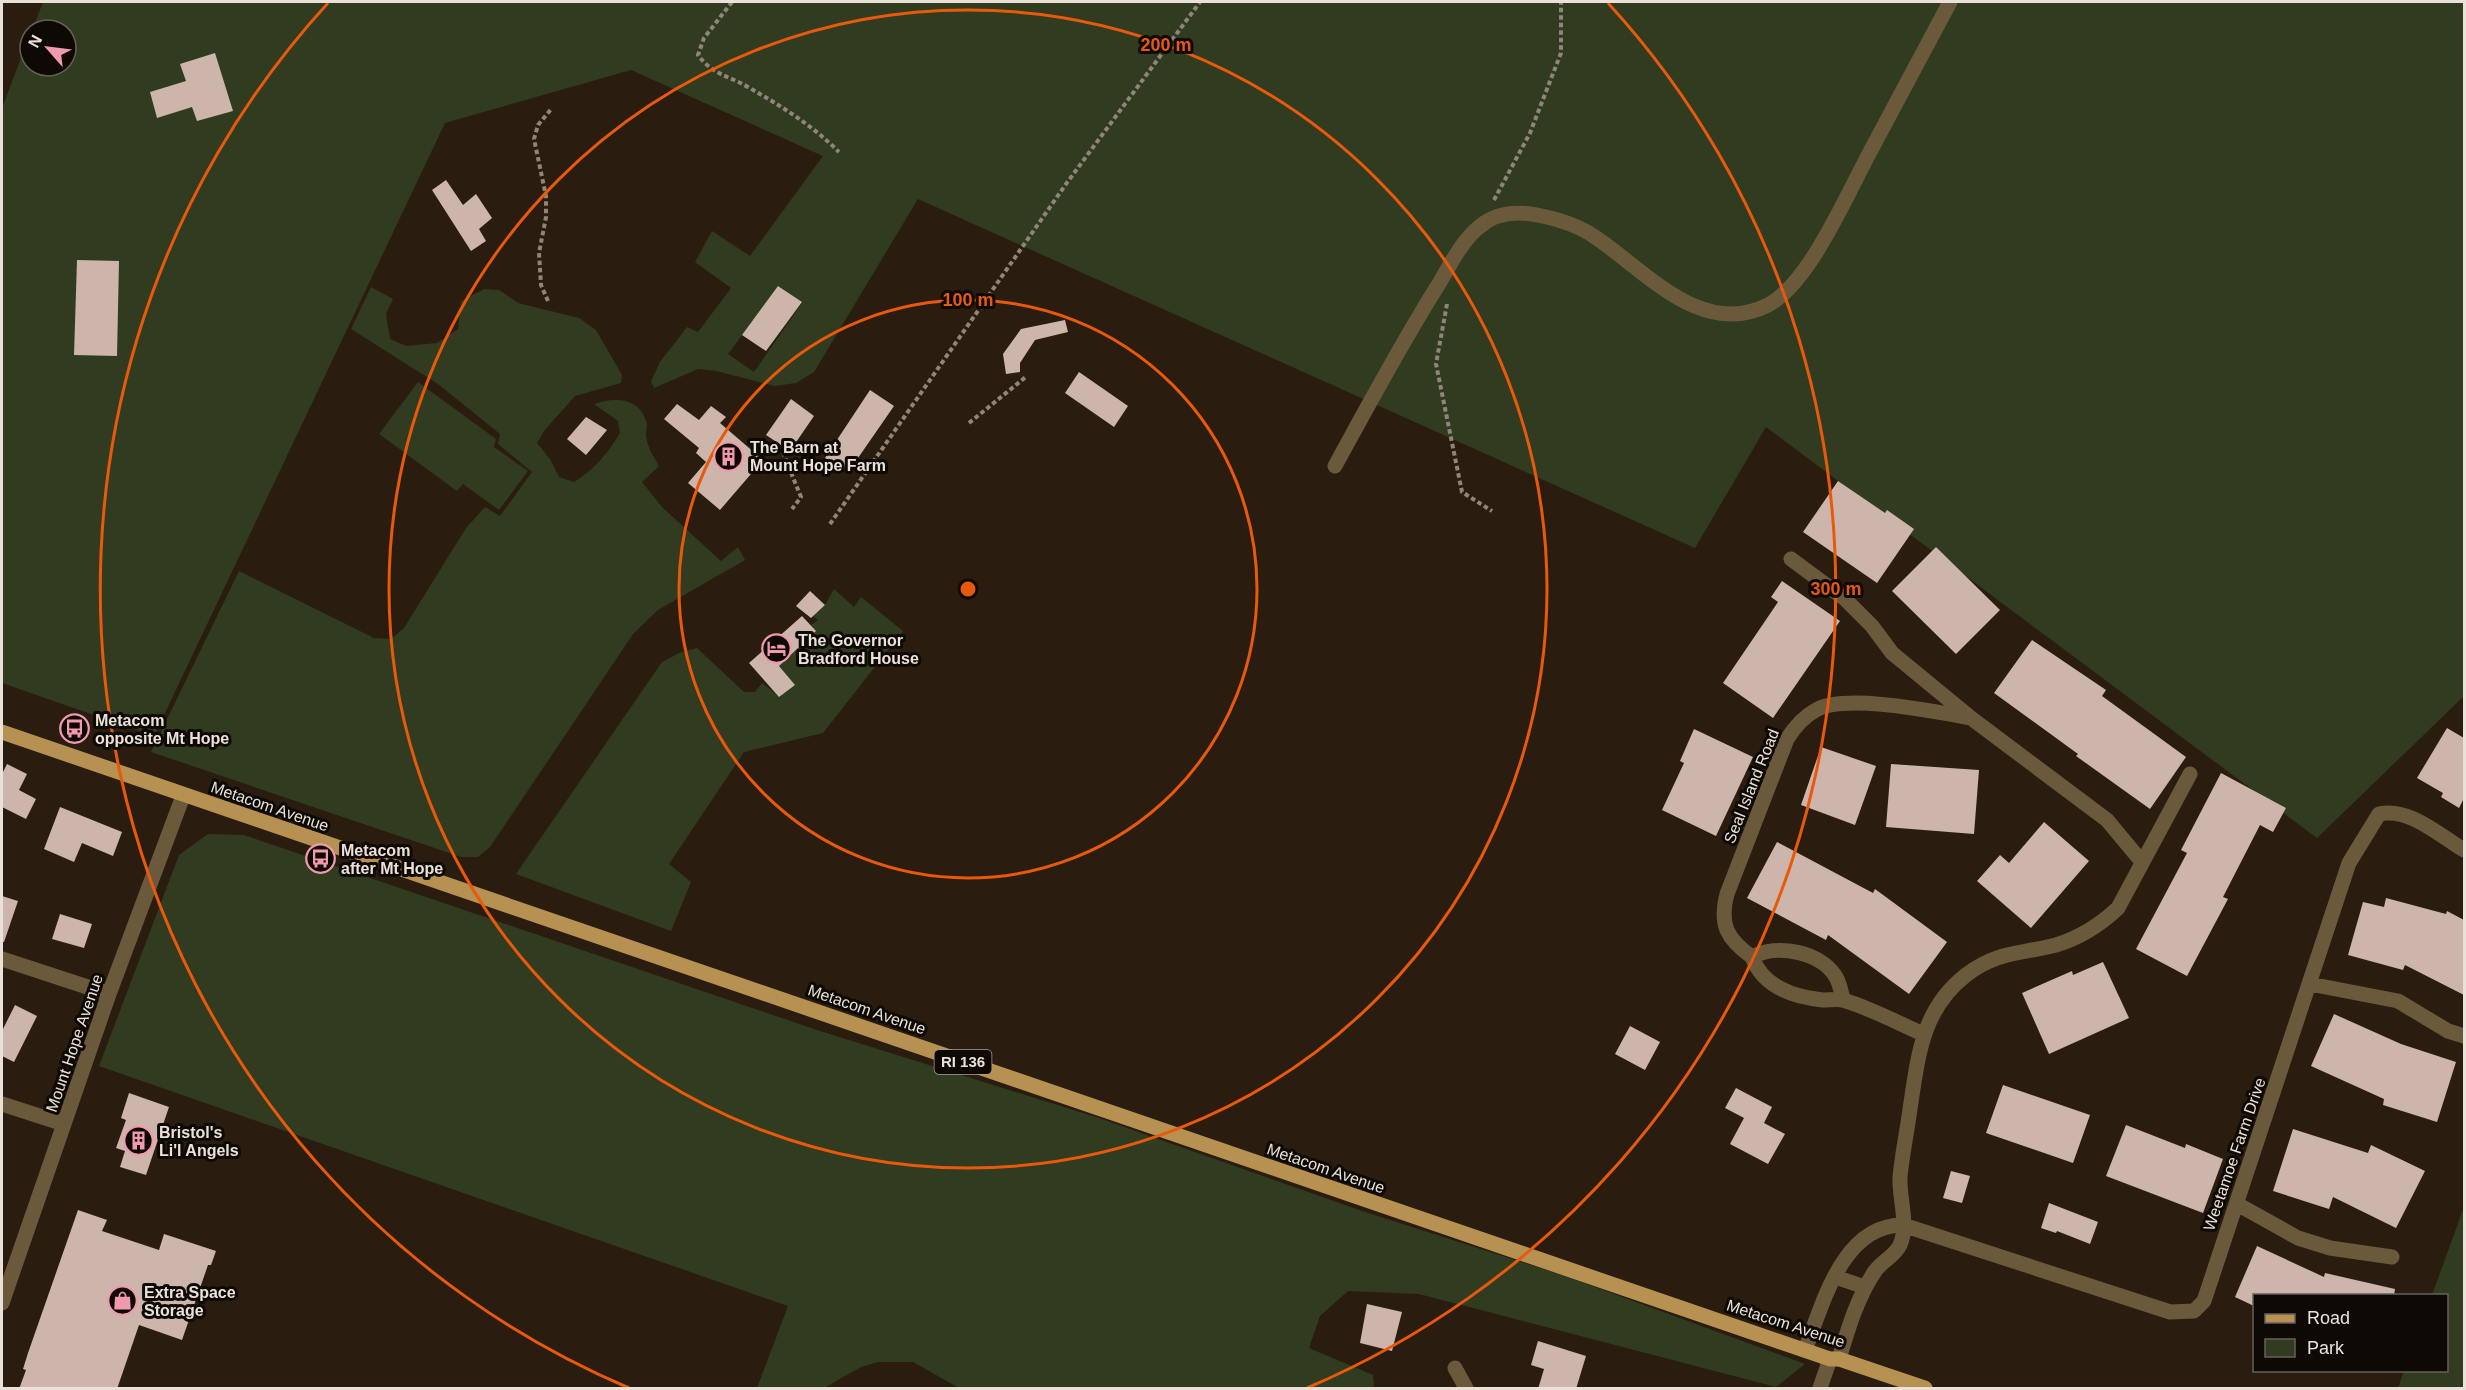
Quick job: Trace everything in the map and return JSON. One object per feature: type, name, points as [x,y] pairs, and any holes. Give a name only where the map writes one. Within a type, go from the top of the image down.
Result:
[{"type":"main road","name":"Metacom Avenue","points":[[2,732],[183,796],[1925,1389]]},
{"type":"street","points":[[1335,466],[1416,319],[1466,240],[1479,226],[1494,218],[1520,211],[1560,219],[1594,236],[1674,297],[1705,311],[1726,314],[1748,312],[1769,304],[1791,285],[1820,247],[1950,2]]},
{"type":"street","name":"Seal Island Road","points":[[1791,559],[1845,599],[1872,626],[1892,653],[1971,718],[2107,820],[2142,862]]},
{"type":"street","name":"Seal Island Road","points":[[1923,1034],[1843,999],[1806,997],[1776,987],[1765,979],[1752,957],[1734,942],[1727,932],[1723,909],[1786,739],[1795,727],[1815,710],[1838,703],[1908,706],[1971,718]]},
{"type":"street","points":[[1820,1389],[1865,1287],[1881,1264],[1894,1254],[1899,1246],[1903,1226],[1900,1179],[1923,1034],[1943,999],[1965,975],[1980,966],[2011,952],[2041,948],[2071,939],[2088,931],[2118,908],[2190,774]]},
{"type":"street","name":"Mount Hope Avenue","points":[[2,1298],[183,796]]},
{"type":"street","name":"Weetamoe Farm Drive","points":[[1805,1350],[1834,1277],[1850,1254],[1872,1233],[1889,1226],[1903,1226],[2170,1312],[2194,1311],[2204,1300],[2349,863],[2379,814],[2390,812],[2404,814],[2464,850]]},
{"type":"street","points":[[1752,957],[1773,950],[1805,955],[1819,962],[1834,975],[1843,999]]},
{"type":"street","points":[[2,959],[110,994]]},
{"type":"street","points":[[2310,984],[2398,1001],[2448,1031],[2464,1036]]},
{"type":"street","points":[[2,1104],[64,1124]]},
{"type":"street","points":[[2236,1204],[2298,1238],[2330,1248],[2392,1257]]},
{"type":"street","points":[[1834,1277],[1865,1287]]},
{"type":"street","points":[[1455,1368],[1466,1389]]},
{"type":"path","points":[[732,2],[704,38],[698,55],[709,69],[736,80],[795,114],[819,132],[839,152]]},
{"type":"path","points":[[830,524],[1066,184],[1200,2]]},
{"type":"path","points":[[1479,226],[1530,133],[1561,53],[1561,2]]},
{"type":"path","points":[[548,301],[541,285],[539,253],[546,217],[546,196],[534,139],[538,125],[552,108]]},
{"type":"path","points":[[1448,297],[1436,364],[1459,480],[1462,492],[1492,511]]},
{"type":"path","points":[[969,423],[1027,376]]},
{"type":"path","points":[[770,443],[783,453],[801,497],[792,509]]},
{"type":"green space","points":[[43,2],[2464,2],[2464,700],[2462,698],[2317,838],[1766,427],[1695,548],[918,199],[814,372],[796,383],[775,386],[716,371],[698,369],[654,388],[651,381],[660,362],[687,327],[698,332],[731,288],[695,262],[712,231],[750,256],[823,156],[631,70],[445,123],[154,736],[2,683],[2,108],[18,66],[18,78],[78,78],[78,18],[37,18]],"holes":[[[779,286],[802,303],[754,372],[728,354]]]},
{"type":"green space","points":[[371,287],[393,299],[386,314],[390,339],[406,346],[437,343],[458,329],[461,301],[484,289],[499,290],[518,303],[579,318],[596,330],[622,375],[621,383],[575,396],[544,431],[537,443],[550,459],[559,477],[574,482],[588,472],[611,447],[620,433],[618,421],[594,404],[609,400],[631,403],[643,413],[647,423],[648,444],[659,466],[642,482],[662,507],[721,561],[738,547],[745,560],[658,610],[633,634],[490,847],[478,857],[461,857],[151,752],[239,571],[374,638],[391,639],[404,628],[466,528],[485,507],[500,516],[532,472],[498,444],[500,434],[438,384],[351,329]]},
{"type":"green space","points":[[418,382],[496,439],[494,447],[528,471],[499,510],[463,484],[457,491],[379,434]]},
{"type":"green space","points":[[834,589],[854,607],[861,597],[903,631],[823,733],[744,752],[669,864],[691,882],[671,931],[516,874],[662,662],[679,653],[697,648],[744,692],[755,692],[762,683],[779,696],[795,685],[779,666],[815,631],[811,625],[818,620],[813,616],[825,605]]},
{"type":"green space","points":[[208,834],[244,835],[820,1031],[1096,1117],[1362,1211],[1565,1276],[1805,1364],[1776,1387],[1419,1294],[1348,1291],[1320,1316],[1309,1348],[1373,1375],[1374,1388],[959,1388],[913,1362],[878,1362],[861,1367],[824,1388],[757,1388],[788,1306],[99,1066],[179,855]]},
{"type":"green space","points":[[2464,1207],[2464,1388],[2398,1388],[2404,1372],[2448,1372],[2448,1294],[2432,1294]]},
{"type":"building","points":[[215,53],[233,111],[197,121],[192,107],[157,118],[150,92],[186,81],[180,64]]},
{"type":"building","points":[[446,180],[463,205],[476,194],[492,218],[479,229],[486,241],[471,251],[432,190]]},
{"type":"building","points":[[77,260],[119,261],[117,356],[74,355]]},
{"type":"building","points":[[778,286],[802,302],[766,351],[742,335]]},
{"type":"building","points":[[1065,320],[1068,332],[1035,340],[1020,363],[1020,372],[1006,374],[1003,354],[1021,329]]},
{"type":"building","points":[[1079,372],[1128,406],[1114,427],[1065,393]]},
{"type":"building","points":[[870,390],[894,406],[849,471],[825,458]]},
{"type":"building","points":[[791,399],[814,416],[790,451],[766,435]]},
{"type":"building","points":[[677,404],[699,420],[711,406],[726,417],[720,423],[763,460],[720,510],[688,483],[706,462],[696,453],[699,448],[664,419]]},
{"type":"building","points":[[586,417],[607,430],[586,455],[567,439]]},
{"type":"building","points":[[1838,481],[1885,513],[1887,510],[1914,529],[1877,583],[1803,532]]},
{"type":"building","points":[[1936,547],[2000,610],[1956,654],[1892,591]]},
{"type":"building","points":[[1782,581],[1840,621],[1773,718],[1723,683],[1778,602],[1771,597]]},
{"type":"building","points":[[810,591],[825,605],[811,618],[796,606]]},
{"type":"building","points":[[802,616],[816,631],[779,666],[795,685],[779,697],[749,663]]},
{"type":"building","points":[[2032,640],[2106,690],[2102,696],[2186,757],[2150,809],[1994,693]]},
{"type":"building","points":[[2447,728],[2464,738],[2464,798],[2459,808],[2441,797],[2443,793],[2417,778]]},
{"type":"building","points":[[1694,729],[1753,757],[1716,836],[1662,810],[1684,763],[1680,761]]},
{"type":"building","points":[[1821,747],[1876,766],[1855,825],[1801,805]]},
{"type":"building","points":[[7,764],[27,774],[19,790],[36,799],[26,819],[2,807],[2,774]]},
{"type":"building","points":[[1891,764],[1979,770],[1974,834],[1886,827]]},
{"type":"building","points":[[2221,773],[2286,808],[2273,832],[2260,825],[2223,897],[2228,899],[2187,976],[2136,949],[2187,853],[2181,850]]},
{"type":"building","points":[[60,807],[122,832],[113,856],[82,843],[74,862],[44,849]]},
{"type":"building","points":[[2044,822],[2089,861],[2031,928],[1977,881],[2000,855],[2009,863]]},
{"type":"building","points":[[1777,842],[1873,893],[1875,889],[1947,942],[1909,994],[1828,935],[1826,940],[1747,898]]},
{"type":"building","points":[[2,896],[18,901],[4,942],[2,942]]},
{"type":"building","points":[[2386,898],[2446,914],[2447,911],[2464,920],[2464,995],[2405,965],[2403,970],[2348,955],[2363,902],[2384,907]]},
{"type":"building","points":[[60,914],[92,924],[84,948],[52,939]]},
{"type":"building","points":[[2103,962],[2129,1018],[2049,1054],[2022,993],[2072,971],[2073,975]]},
{"type":"building","points":[[15,1005],[37,1016],[14,1062],[2,1056],[2,1031]]},
{"type":"building","points":[[2334,1014],[2401,1044],[2456,1062],[2437,1122],[2383,1105],[2384,1099],[2311,1066]]},
{"type":"building","points":[[1630,1026],[1660,1042],[1645,1070],[1615,1054]]},
{"type":"building","points":[[2003,1085],[2090,1115],[2073,1163],[1986,1133]]},
{"type":"building","points":[[1736,1088],[1772,1107],[1764,1123],[1785,1134],[1768,1164],[1730,1144],[1744,1118],[1725,1108]]},
{"type":"building","name":"Bristol's Li'l Angels","points":[[129,1093],[169,1107],[146,1175],[120,1167],[125,1151],[116,1148],[126,1120],[121,1118]]},
{"type":"building","points":[[2126,1125],[2185,1148],[2186,1144],[2223,1159],[2203,1213],[2106,1176]]},
{"type":"building","points":[[2293,1129],[2368,1153],[2371,1145],[2425,1171],[2396,1228],[2333,1197],[2329,1209],[2273,1191]]},
{"type":"building","points":[[1951,1171],[1970,1176],[1962,1203],[1943,1198]]},
{"type":"building","points":[[2049,1203],[2098,1222],[2090,1244],[2057,1231],[2056,1233],[2041,1228]]},
{"type":"building","name":"Extra Space Storage","points":[[78,1210],[107,1220],[102,1231],[159,1250],[164,1234],[216,1251],[211,1265],[208,1265],[182,1340],[139,1325],[117,1389],[19,1389],[26,1370],[23,1369],[28,1353]]},
{"type":"building","points":[[2257,1246],[2324,1277],[2325,1273],[2395,1289],[2394,1294],[2253,1294],[2253,1306],[2235,1297]]},
{"type":"building","points":[[1367,1304],[1402,1312],[1392,1351],[1360,1343]]},
{"type":"building","points":[[1538,1341],[1586,1356],[1576,1389],[1538,1389],[1544,1369],[1531,1365]]},
{"type":"place","name":"The Barn at Mount Hope Farm","points":[[729,456]]},
{"type":"place","name":"The Governor Bradford House","points":[[777,649]]},
{"type":"place","name":"Metacom opposite Mt Hope","points":[[74,729]]},
{"type":"place","name":"Metacom after Mt Hope","points":[[320,859]]},
{"type":"place","name":"Bristol's Li'l Angels","points":[[138,1141]]},
{"type":"place","name":"Extra Space Storage","points":[[123,1301]]}]
